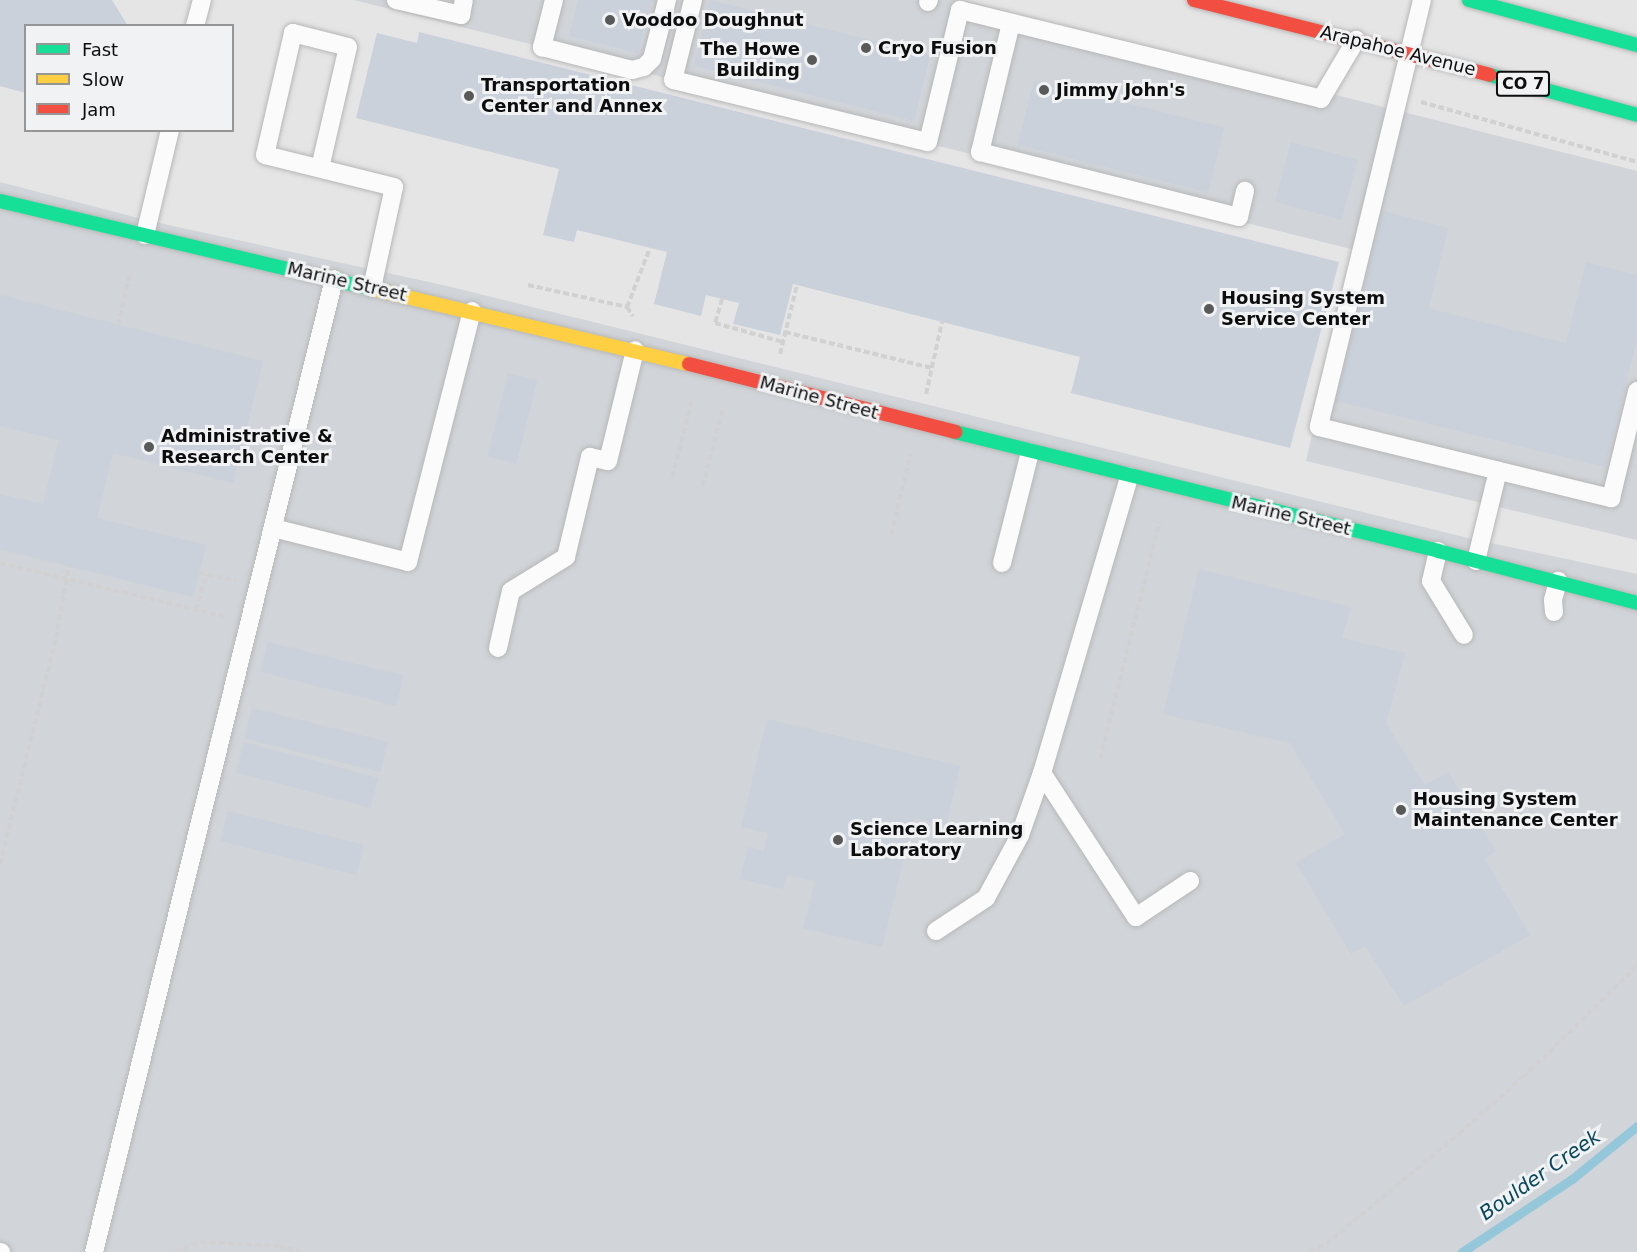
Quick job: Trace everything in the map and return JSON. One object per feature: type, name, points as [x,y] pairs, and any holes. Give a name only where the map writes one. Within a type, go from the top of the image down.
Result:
[{"type":"street","name":"Arapahoe Avenue","points":[[1194,0],[1408,53],[1637,115]]},
{"type":"street","points":[[1469,0],[1637,45]]},
{"type":"street","name":"Marine Street","points":[[0,201],[634,350],[1129,477],[1558,581],[1637,603]]},
{"type":"lane","points":[[195,24],[201,0]]},
{"type":"lane","points":[[396,0],[461,15],[464,0]]},
{"type":"lane","points":[[554,0],[542,47],[637,70],[652,59],[667,0]]},
{"type":"lane","points":[[693,0],[673,80],[928,142],[960,10],[1321,99],[1356,40]]},
{"type":"lane","points":[[1422,0],[1319,427],[1611,498],[1637,391]]},
{"type":"lane","points":[[1011,23],[980,152],[1239,217],[1245,191]]},
{"type":"lane","points":[[320,168],[348,47],[293,33],[265,155],[394,187],[372,288]]},
{"type":"lane","points":[[145,235],[170,132]]},
{"type":"lane","points":[[94,1252],[334,279]]},
{"type":"lane","points":[[273,528],[408,562],[472,311]]},
{"type":"lane","points":[[498,648],[511,591],[566,556],[590,457],[608,461],[634,350]]},
{"type":"lane","points":[[1002,563],[1030,452]]},
{"type":"lane","points":[[1476,561],[1498,471]]},
{"type":"lane","points":[[936,931],[986,898],[1020,834],[1042,773],[1129,477]]},
{"type":"lane","points":[[1438,552],[1431,581],[1464,635]]},
{"type":"lane","points":[[1554,612],[1553,600],[1558,581]]},
{"type":"lane","points":[[1042,773],[1136,917],[1190,881]]},
{"type":"path","points":[[1400,96],[1637,162]]},
{"type":"path","points":[[627,307],[650,248]]},
{"type":"path","points":[[118,325],[130,273]]},
{"type":"path","points":[[528,285],[627,307],[636,321]]},
{"type":"path","points":[[779,357],[797,285]]},
{"type":"path","points":[[722,299],[715,323],[783,342]]},
{"type":"path","points":[[785,332],[932,368]]},
{"type":"path","points":[[672,477],[692,401]]},
{"type":"path","points":[[703,486],[723,408]]},
{"type":"path","points":[[1100,759],[1160,521]]},
{"type":"path","points":[[0,563],[250,622]]},
{"type":"path","points":[[0,864],[56,638],[69,566]]},
{"type":"path","points":[[199,573],[259,587]]},
{"type":"path","points":[[196,610],[206,574]]},
{"type":"path","points":[[1310,1252],[1326,1244],[1460,1134],[1523,1077],[1637,966]]},
{"type":"path","points":[[175,1252],[201,1242],[279,1246],[301,1252]]},
{"type":"shaded area","points":[[354,0],[961,0],[1637,171],[1637,540],[1306,461],[1355,250]]},
{"type":"shaded area","points":[[0,182],[146,220],[447,286],[1472,539],[1637,574],[1637,1252],[0,1252]]},
{"type":"building","points":[[0,0],[112,0],[127,24],[24,24],[24,92],[0,86]]},
{"type":"building","name":"Voodoo Doughnut","points":[[578,0],[658,0],[657,4],[651,2],[638,53],[569,36]]},
{"type":"building","name":"The Howe Building","points":[[710,0],[930,55],[914,121],[694,66]]},
{"type":"building","points":[[419,32],[1339,262],[1290,448],[1071,393],[1080,357],[793,284],[780,335],[733,324],[739,303],[706,295],[701,316],[654,304],[667,252],[577,230],[574,242],[543,235],[559,169],[356,118],[377,33],[417,43]]},
{"type":"building","points":[[1034,80],[1224,127],[1208,192],[1018,145]]},
{"type":"building","points":[[1291,142],[1358,160],[1342,220],[1275,202]]},
{"type":"building","points":[[1383,211],[1448,228],[1429,308],[1566,343],[1586,262],[1637,275],[1637,339],[1605,467],[1336,401]]},
{"type":"building","name":"Administrative & Research Center","points":[[0,295],[263,361],[233,483],[113,453],[97,518],[206,545],[193,597],[0,549],[0,494],[43,504],[59,440],[0,426]]},
{"type":"building","points":[[508,373],[537,380],[516,464],[487,456]]},
{"type":"building","name":"Housing System Maintenance Center","points":[[1199,569],[1351,607],[1342,638],[1405,653],[1386,724],[1425,785],[1448,772],[1496,851],[1485,859],[1530,935],[1404,1006],[1365,946],[1351,954],[1296,863],[1345,834],[1290,743],[1163,714]]},
{"type":"building","points":[[268,642],[404,676],[396,706],[261,672]]},
{"type":"building","points":[[252,708],[388,742],[380,772],[245,738]]},
{"type":"building","name":"Science Learning Laboratory","points":[[767,719],[960,766],[946,826],[914,818],[882,947],[803,928],[815,881],[787,875],[783,889],[740,879],[748,847],[764,851],[768,833],[741,827]]},
{"type":"building","points":[[244,742],[378,778],[370,808],[236,772]]},
{"type":"building","points":[[228,811],[364,845],[356,875],[221,841]]},
{"type":"waterway","name":"Boulder Creek","points":[[1462,1252],[1572,1179],[1637,1126]]},
{"type":"traffic: fast","points":[[1469,0],[1637,45]]},
{"type":"traffic: fast","points":[[1490,75],[1637,115]]},
{"type":"traffic: fast","points":[[0,201],[373,289]]},
{"type":"traffic: fast","points":[[955,432],[1438,551],[1637,603]]},
{"type":"traffic: slow","points":[[373,289],[689,364]]},
{"type":"traffic: jam","points":[[1194,0],[1490,75]]},
{"type":"traffic: jam","points":[[689,364],[955,432]]},
{"type":"place","name":"Voodoo Doughnut","points":[[610,20]]},
{"type":"place","name":"Cryo Fusion","points":[[866,48]]},
{"type":"place","name":"The Howe Building","points":[[812,60]]},
{"type":"place","name":"Jimmy John's","points":[[1044,90]]},
{"type":"place","name":"Transportation Center and Annex","points":[[469,96]]},
{"type":"place","name":"Housing System Service Center","points":[[1209,309]]},
{"type":"place","name":"Administrative & Research Center","points":[[149,447]]},
{"type":"place","name":"Housing System Maintenance Center","points":[[1401,810]]},
{"type":"place","name":"Science Learning Laboratory","points":[[838,840]]}]
